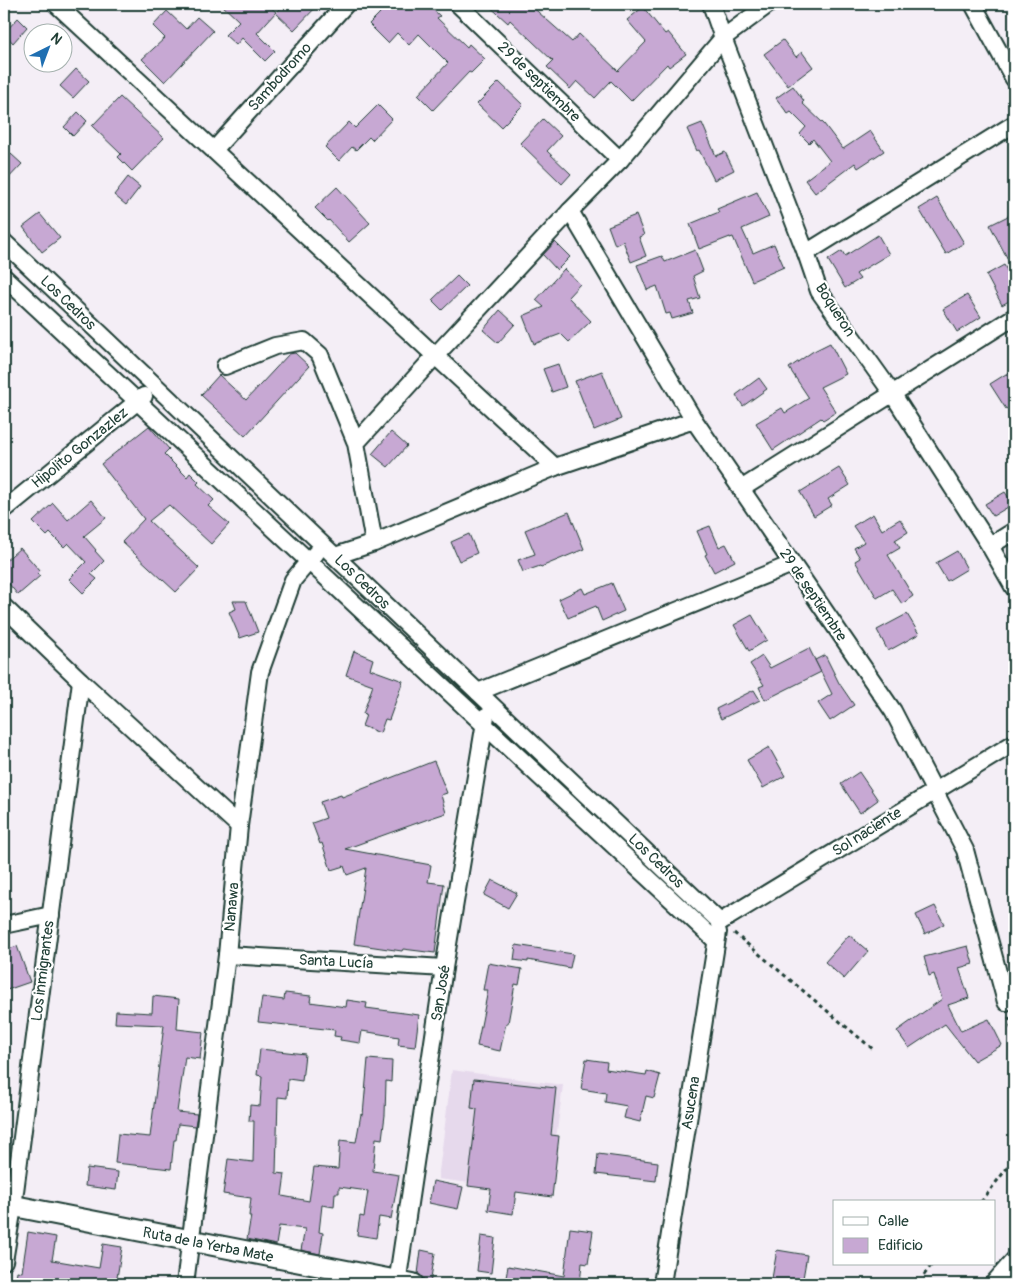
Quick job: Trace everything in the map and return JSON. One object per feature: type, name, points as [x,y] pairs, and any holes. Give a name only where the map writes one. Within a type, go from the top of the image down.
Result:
[{"type":"main road","name":"Ruta de la Yerba Mate","points":[[8,1206],[403,1283]]},
{"type":"street","points":[[56,4],[555,467]]},
{"type":"street","name":"Sambodromo","points":[[214,150],[346,4]]},
{"type":"street","name":"29 de septiembre","points":[[458,4],[620,160]]},
{"type":"street","name":"Boqueron","points":[[711,4],[819,291],[892,393],[990,546],[1014,588]]},
{"type":"street","points":[[356,443],[570,211],[620,160],[723,38],[769,4]]},
{"type":"street","points":[[973,4],[1014,79]]},
{"type":"street","points":[[806,253],[1014,124]]},
{"type":"street","name":"29 de septiembre","points":[[570,211],[694,420],[892,711],[965,850],[1006,1002]]},
{"type":"street","name":"Los Cedros","points":[[4,242],[720,922]]},
{"type":"street","points":[[4,277],[716,940]]},
{"type":"street","points":[[741,488],[1014,317]]},
{"type":"street","points":[[225,366],[274,346],[304,341],[320,355],[356,443],[374,543]]},
{"type":"street","name":"Hipolito Gonzazlez","points":[[4,510],[156,386]]},
{"type":"street","points":[[329,551],[374,543],[555,467],[694,420]]},
{"type":"street","points":[[990,546],[1014,531]]},
{"type":"street","name":"Nanawa","points":[[185,1284],[228,955],[239,826],[260,672],[293,580],[309,562],[329,551]]},
{"type":"street","points":[[483,697],[792,564]]},
{"type":"street","points":[[4,607],[81,681],[239,826]]},
{"type":"street","name":"Los inmigrantes","points":[[4,1261],[8,1206],[50,916],[81,681]]},
{"type":"street","name":"San José","points":[[403,1283],[444,968],[485,725],[483,697]]},
{"type":"street","name":"Sol naciente","points":[[720,922],[1014,743]]},
{"type":"street","points":[[4,925],[50,916]]},
{"type":"street","name":"Asucena","points":[[662,1284],[720,922]]},
{"type":"street","name":"Santa Lucía","points":[[228,955],[444,968]]},
{"type":"street","points":[[993,1284],[1014,1260]]},
{"type":"path","points":[[720,922],[874,1050]]},
{"type":"path","points":[[1006,1002],[1014,1040]]},
{"type":"path","points":[[983,1200],[1014,1159]]},
{"type":"path","points":[[924,1274],[930,1266]]},
{"type":"shaded area","points":[[452,1070],[563,1085],[549,1193],[438,1179]]},
{"type":"building","points":[[221,4],[267,4],[276,12],[257,33],[275,51],[265,61],[242,38],[236,45],[225,35],[239,21]]},
{"type":"building","points":[[285,4],[319,4],[294,30],[276,13]]},
{"type":"building","points":[[370,4],[427,4],[440,16],[437,18],[467,47],[469,44],[485,59],[471,73],[469,72],[433,110],[418,95],[448,63],[419,34],[409,45],[397,33],[388,43],[369,24],[380,13]]},
{"type":"building","points":[[487,4],[529,4],[572,42],[579,34],[618,71],[646,42],[627,20],[643,7],[665,34],[668,32],[686,54],[669,67],[667,64],[631,101],[611,81],[595,98],[577,81],[570,89],[547,67],[553,61],[510,20],[508,23]]},
{"type":"building","points":[[167,11],[186,29],[197,17],[213,31],[165,82],[142,59],[165,38],[153,26]]},
{"type":"building","points":[[18,18],[22,22],[22,33],[13,43],[4,33]]},
{"type":"building","points":[[783,40],[796,57],[802,52],[813,67],[788,86],[764,54]]},
{"type":"building","points":[[76,69],[89,81],[73,98],[60,86]]},
{"type":"building","points":[[499,82],[523,105],[501,127],[477,104]]},
{"type":"building","points":[[793,86],[804,101],[802,103],[824,124],[843,149],[870,131],[884,151],[858,168],[855,163],[815,193],[805,180],[830,161],[813,139],[809,143],[800,134],[806,127],[791,112],[788,114],[776,98]]},
{"type":"building","points":[[120,97],[164,138],[132,171],[118,157],[121,154],[92,126]]},
{"type":"building","points":[[378,105],[392,119],[372,140],[369,137],[356,150],[352,147],[339,161],[325,147],[349,122],[355,128]]},
{"type":"building","points":[[78,112],[87,121],[73,136],[64,127]]},
{"type":"building","points":[[543,119],[561,136],[547,151],[571,174],[562,184],[520,143]]},
{"type":"building","points":[[702,123],[716,156],[725,152],[734,170],[714,180],[687,129]]},
{"type":"building","points":[[11,154],[22,164],[4,183],[4,162]]},
{"type":"building","points":[[128,177],[140,187],[126,205],[114,195]]},
{"type":"building","points":[[337,187],[370,223],[349,242],[315,208]]},
{"type":"building","points":[[757,192],[769,217],[742,229],[753,253],[774,244],[784,267],[752,281],[733,237],[699,249],[690,224],[719,212],[717,209]]},
{"type":"building","points":[[937,198],[964,243],[946,254],[919,209]]},
{"type":"building","points":[[1014,213],[1014,271],[990,225]]},
{"type":"building","points":[[40,214],[60,238],[42,252],[23,227]]},
{"type":"building","points":[[636,215],[644,235],[639,237],[646,256],[631,262],[623,241],[615,245],[608,226]]},
{"type":"building","points":[[878,235],[889,254],[856,274],[860,279],[845,288],[828,260],[842,251],[845,256]]},
{"type":"building","points":[[555,242],[570,257],[557,270],[543,255]]},
{"type":"building","points":[[695,250],[703,271],[693,276],[700,298],[689,301],[693,313],[672,319],[670,313],[666,314],[657,286],[647,290],[637,265],[662,256],[665,262]]},
{"type":"building","points":[[1004,265],[1014,283],[1014,298],[1002,305],[986,275]]},
{"type":"building","points":[[564,269],[580,284],[568,297],[591,321],[569,342],[561,334],[534,344],[523,316],[544,307],[536,300]]},
{"type":"building","points":[[457,276],[467,286],[442,310],[432,300]]},
{"type":"building","points":[[967,295],[981,317],[957,332],[943,309]]},
{"type":"building","points":[[500,310],[515,324],[498,343],[483,330]]},
{"type":"building","points":[[830,343],[846,374],[820,387],[836,412],[823,420],[821,418],[773,450],[756,423],[782,408],[785,413],[809,398],[789,368],[812,352]]},
{"type":"building","points":[[295,353],[309,366],[245,436],[201,395],[219,375],[246,400],[289,354]]},
{"type":"building","points":[[558,364],[566,387],[552,392],[543,369]]},
{"type":"building","points":[[1014,369],[1014,404],[1006,409],[990,384]]},
{"type":"building","points":[[602,371],[621,419],[594,430],[575,381]]},
{"type":"building","points":[[759,378],[767,389],[743,406],[736,395]]},
{"type":"building","points":[[149,426],[169,449],[164,454],[187,477],[190,473],[199,482],[197,484],[214,500],[208,506],[229,524],[211,544],[169,505],[149,521],[199,568],[176,592],[122,542],[144,519],[101,464]]},
{"type":"building","points":[[391,432],[407,446],[388,467],[372,454]]},
{"type":"building","points":[[839,468],[850,485],[828,499],[832,505],[814,516],[800,492]]},
{"type":"building","points":[[1005,492],[1013,504],[993,516],[985,504]]},
{"type":"building","points":[[91,500],[106,518],[84,536],[104,561],[91,574],[97,579],[83,593],[69,579],[86,562],[68,543],[64,547],[50,533],[47,536],[33,522],[53,503],[68,520]]},
{"type":"building","points":[[569,512],[584,549],[541,567],[523,572],[518,560],[535,554],[525,530]]},
{"type":"building","points":[[873,514],[882,530],[900,519],[908,532],[895,540],[900,548],[888,555],[913,596],[902,604],[892,589],[877,598],[855,561],[860,558],[854,548],[864,542],[853,526]]},
{"type":"building","points":[[710,526],[719,547],[726,544],[735,561],[714,572],[705,555],[707,554],[697,531]]},
{"type":"building","points":[[469,534],[477,553],[459,561],[451,542]]},
{"type":"building","points":[[20,548],[40,571],[37,574],[40,576],[18,595],[4,578],[4,562]]},
{"type":"building","points":[[957,551],[967,569],[947,581],[936,563]]},
{"type":"building","points":[[612,583],[624,611],[602,621],[596,606],[568,618],[559,599],[582,588],[585,594]]},
{"type":"building","points":[[233,601],[246,601],[258,632],[240,638],[229,612],[236,609]]},
{"type":"building","points":[[907,614],[919,634],[888,651],[877,630]]},
{"type":"building","points":[[752,615],[767,640],[749,651],[734,625]]},
{"type":"building","points":[[809,648],[821,672],[765,700],[759,687],[764,685],[750,664],[762,656],[770,668]]},
{"type":"building","points":[[354,651],[373,659],[370,669],[403,681],[389,720],[385,719],[380,733],[362,726],[366,715],[363,714],[373,685],[346,675]]},
{"type":"building","points":[[825,655],[839,683],[854,705],[830,721],[818,703],[832,694],[815,660]]},
{"type":"building","points":[[754,690],[760,700],[721,719],[716,709]]},
{"type":"building","points":[[769,747],[785,776],[763,788],[747,760]]},
{"type":"building","points":[[434,761],[447,793],[441,795],[446,813],[345,849],[431,865],[428,882],[444,884],[435,953],[403,949],[402,951],[354,944],[366,868],[347,875],[344,866],[331,870],[322,843],[320,844],[312,823],[326,818],[320,802],[341,795],[342,797]]},
{"type":"building","points":[[859,772],[878,800],[860,813],[841,784]]},
{"type":"building","points":[[492,880],[517,893],[508,908],[484,895]]},
{"type":"building","points":[[935,906],[944,924],[925,934],[916,915]]},
{"type":"building","points":[[849,935],[868,951],[844,979],[825,962]]},
{"type":"building","points":[[516,945],[573,954],[570,968],[528,960],[528,962],[514,960]]},
{"type":"building","points":[[17,946],[30,982],[4,991],[4,951]]},
{"type":"building","points":[[968,946],[973,964],[959,968],[969,998],[948,1005],[961,1031],[989,1019],[1002,1045],[974,1061],[945,1024],[909,1048],[897,1031],[942,999],[934,974],[929,976],[924,957]]},
{"type":"building","points":[[488,963],[522,969],[519,985],[515,984],[508,1023],[506,1023],[500,1051],[477,1046],[488,990],[483,990]]},
{"type":"building","points":[[285,993],[311,996],[310,1002],[346,1007],[347,1000],[367,1003],[366,1008],[419,1015],[415,1047],[398,1045],[399,1037],[362,1031],[360,1043],[340,1040],[341,1037],[334,1036],[335,1030],[258,1022],[262,997],[284,1000]]},
{"type":"building","points":[[153,996],[179,999],[177,1029],[203,1032],[200,1059],[185,1057],[177,1112],[197,1114],[195,1126],[178,1124],[171,1169],[115,1163],[118,1134],[150,1137],[164,1025],[115,1023],[116,1011],[152,1013]]},
{"type":"building","points":[[260,1049],[305,1054],[302,1081],[288,1079],[287,1098],[278,1097],[276,1173],[285,1174],[282,1196],[309,1201],[314,1167],[338,1169],[340,1140],[356,1142],[361,1114],[363,1115],[368,1059],[392,1061],[391,1082],[386,1081],[382,1139],[376,1138],[373,1171],[399,1175],[391,1219],[379,1217],[376,1238],[357,1235],[360,1216],[364,1217],[368,1191],[339,1187],[339,1193],[335,1193],[334,1207],[322,1205],[319,1232],[323,1233],[320,1254],[301,1250],[305,1229],[279,1226],[276,1245],[247,1239],[251,1216],[249,1216],[251,1198],[223,1194],[228,1159],[253,1162],[254,1121],[249,1121],[250,1105],[260,1106],[262,1076],[257,1075]]},
{"type":"building","points":[[586,1059],[607,1062],[606,1069],[646,1075],[647,1071],[660,1075],[654,1098],[646,1096],[640,1122],[624,1118],[627,1106],[605,1102],[606,1093],[581,1089]]},
{"type":"building","points":[[474,1079],[556,1088],[551,1135],[559,1136],[552,1197],[516,1192],[513,1214],[488,1210],[491,1189],[468,1186],[477,1109],[471,1108]]},
{"type":"building","points":[[598,1154],[658,1162],[656,1181],[596,1174]]},
{"type":"building","points":[[87,1168],[118,1172],[116,1190],[85,1186]]},
{"type":"building","points":[[433,1181],[463,1187],[458,1209],[429,1203]]},
{"type":"building","points":[[570,1228],[593,1231],[588,1264],[582,1263],[580,1284],[505,1284],[508,1266],[564,1276]]},
{"type":"building","points":[[28,1232],[56,1237],[52,1260],[99,1268],[103,1244],[122,1247],[116,1284],[15,1284],[17,1271],[22,1272]]},
{"type":"building","points":[[481,1236],[495,1238],[491,1273],[477,1271]]},
{"type":"building","points":[[421,1250],[435,1253],[430,1284],[425,1284],[418,1274]]},
{"type":"building","points":[[777,1250],[807,1255],[802,1284],[771,1284]]}]
